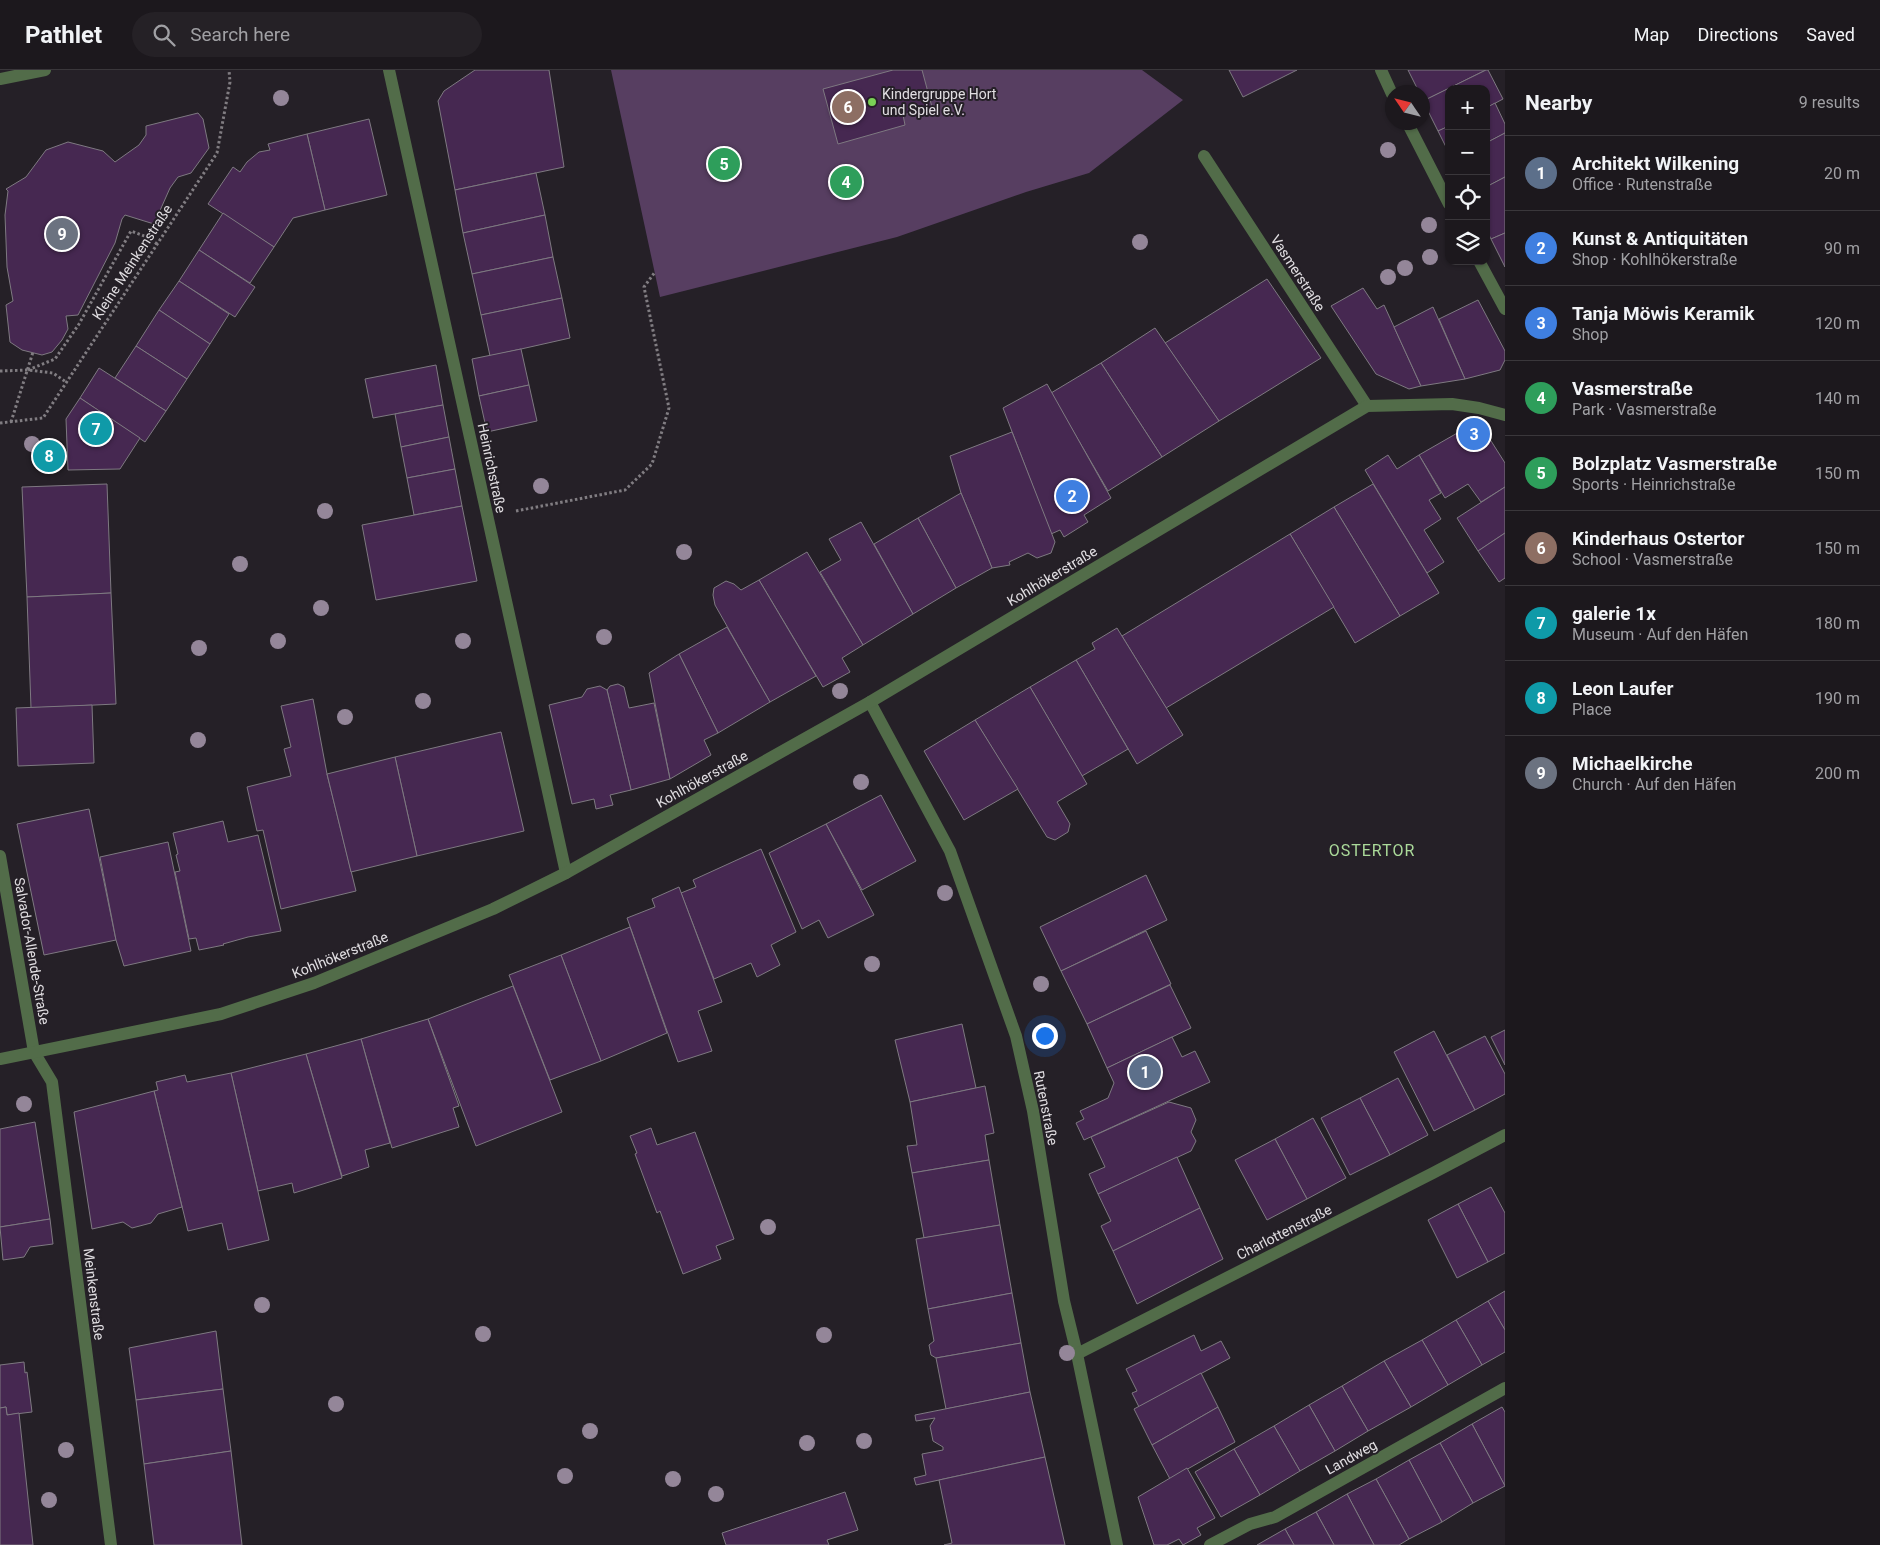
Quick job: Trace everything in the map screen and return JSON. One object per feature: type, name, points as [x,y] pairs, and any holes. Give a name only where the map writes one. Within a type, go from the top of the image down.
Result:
[{"type":"street","points":[[0,79],[45,70]]},
{"type":"street","name":"Heinrichstraße","points":[[388,70],[566,872]]},
{"type":"street","points":[[1381,70],[1388,85]]},
{"type":"street","points":[[1411,130],[1445,196]]},
{"type":"street","name":"Vasmerstraße","points":[[1204,156],[1367,406]]},
{"type":"street","points":[[1482,265],[1505,309]]},
{"type":"street","points":[[1367,406],[1452,404],[1480,408],[1505,415]]},
{"type":"street","name":"Kohlhökerstraße","points":[[0,1059],[222,1014],[305,986],[493,909],[566,872],[870,702],[1367,406]]},
{"type":"street","name":"Rutenstraße","points":[[870,702],[950,851],[1016,1036],[1033,1111],[1064,1301],[1117,1545]]},
{"type":"street","name":"Salvador-Allende-Straße","points":[[0,856],[34,1052]]},
{"type":"street","name":"Meinkenstraße","points":[[34,1052],[52,1082],[111,1545]]},
{"type":"street","name":"Charlottenstraße","points":[[1077,1354],[1505,1135]]},
{"type":"street","name":"Landweg","points":[[1210,1545],[1250,1524],[1275,1517],[1505,1388]]},
{"type":"path","name":"Kleine Meinkenstraße","points":[[0,423],[43,418],[157,244],[216,153],[230,82],[229,70]]},
{"type":"path","points":[[28,370],[55,359],[79,324],[131,231],[147,237],[157,244]]},
{"type":"path","points":[[488,517],[625,490],[652,464],[669,408],[644,287],[655,272]]},
{"type":"path","points":[[11,422],[33,352]]},
{"type":"path","points":[[0,372],[28,370],[53,373],[66,382]]},
{"type":"shaded area","points":[[611,70],[1142,70],[1183,100],[1089,173],[1026,192],[897,237],[660,297]]},
{"type":"building","points":[[475,70],[549,70],[564,167],[455,190],[438,101],[444,91]]},
{"type":"building","points":[[893,70],[922,70],[932,107],[903,115],[905,125],[838,144],[823,89]]},
{"type":"building","points":[[1229,70],[1297,70],[1243,97]]},
{"type":"building","points":[[1408,70],[1486,70],[1456,85],[1445,85],[1445,90],[1430,98],[1430,85],[1416,85]]},
{"type":"building","points":[[1488,70],[1503,99],[1490,106],[1490,85],[1456,85]]},
{"type":"building","points":[[1445,90],[1445,128],[1438,131],[1430,115],[1430,98]]},
{"type":"building","points":[[1495,103],[1505,124],[1505,133],[1490,141],[1490,130],[1490,106]]},
{"type":"building","points":[[198,113],[203,119],[209,148],[191,173],[178,177],[170,188],[154,224],[125,215],[115,243],[78,315],[66,316],[68,329],[62,340],[52,352],[42,355],[22,350],[10,342],[6,305],[13,301],[7,267],[5,215],[8,191],[6,189],[26,177],[46,150],[68,142],[103,151],[115,162],[139,145],[146,135],[146,126]]},
{"type":"building","points":[[369,119],[387,195],[325,210],[307,134]]},
{"type":"building","points":[[1445,128],[1445,145],[1438,131]]},
{"type":"building","points":[[1505,133],[1505,177],[1490,185],[1490,175],[1490,141]]},
{"type":"building","points":[[307,134],[325,210],[293,218],[274,247],[208,204],[233,167],[240,172],[247,162],[259,152],[270,150],[268,144]]},
{"type":"building","points":[[536,173],[545,215],[463,233],[455,190]]},
{"type":"building","points":[[1505,177],[1505,233],[1491,239],[1490,237],[1490,185]]},
{"type":"building","points":[[223,213],[274,247],[250,283],[199,250]]},
{"type":"building","points":[[545,215],[553,257],[472,274],[463,233]]},
{"type":"building","points":[[1505,233],[1505,267],[1491,239]]},
{"type":"building","points":[[199,250],[255,287],[235,317],[179,281]]},
{"type":"building","points":[[553,257],[562,298],[481,315],[472,274]]},
{"type":"building","points":[[1267,279],[1321,358],[1219,421],[1165,343]]},
{"type":"building","points":[[179,281],[229,314],[210,344],[159,310]]},
{"type":"building","points":[[1363,288],[1377,309],[1384,305],[1421,386],[1409,389],[1376,374],[1331,306]]},
{"type":"building","points":[[562,298],[570,338],[490,356],[481,315]]},
{"type":"building","points":[[1478,300],[1505,351],[1505,360],[1500,370],[1465,379],[1439,319]]},
{"type":"building","points":[[1433,307],[1465,379],[1421,386],[1394,327]]},
{"type":"building","points":[[159,310],[210,344],[187,379],[136,346]]},
{"type":"building","points":[[1155,328],[1219,421],[1162,457],[1101,363]]},
{"type":"building","points":[[136,346],[187,379],[166,411],[115,378]]},
{"type":"building","points":[[521,349],[529,385],[479,396],[472,359]]},
{"type":"building","points":[[1101,363],[1162,457],[1108,491],[1051,393]]},
{"type":"building","points":[[436,365],[443,405],[373,418],[365,379]]},
{"type":"building","points":[[99,368],[166,411],[145,442],[80,398]]},
{"type":"building","points":[[1047,384],[1111,498],[1084,515],[1088,522],[1064,537],[1060,530],[1051,534],[1003,408]]},
{"type":"building","points":[[529,385],[537,421],[487,432],[479,396]]},
{"type":"building","points":[[80,398],[140,438],[120,469],[68,470],[66,419]]},
{"type":"building","points":[[443,405],[449,437],[401,447],[395,414]]},
{"type":"building","points":[[1466,428],[1486,433],[1505,463],[1505,487],[1481,502],[1468,484],[1445,498],[1419,455]]},
{"type":"building","points":[[1012,432],[1055,542],[1051,553],[1037,558],[1028,553],[1009,562],[1010,565],[992,568],[961,493],[950,456]]},
{"type":"building","points":[[449,437],[455,469],[407,478],[401,447]]},
{"type":"building","points":[[1388,455],[1397,469],[1419,455],[1441,493],[1429,500],[1441,519],[1424,530],[1444,562],[1427,573],[1365,470]]},
{"type":"building","points":[[455,469],[462,506],[414,515],[407,478]]},
{"type":"building","points":[[107,484],[111,593],[27,597],[22,487]]},
{"type":"building","points":[[1373,484],[1439,593],[1400,616],[1334,507]]},
{"type":"building","points":[[1505,487],[1505,533],[1478,551],[1457,518]]},
{"type":"building","points":[[961,493],[992,568],[956,588],[918,518]]},
{"type":"building","points":[[462,506],[477,581],[376,600],[362,525]]},
{"type":"building","points":[[1334,507],[1400,616],[1355,643],[1290,534]]},
{"type":"building","points":[[918,518],[956,588],[913,614],[874,544]]},
{"type":"building","points":[[861,522],[913,614],[863,645],[820,572],[841,560],[829,539]]},
{"type":"building","points":[[1505,533],[1505,578],[1499,582],[1478,551]]},
{"type":"building","points":[[1290,534],[1334,607],[1166,708],[1122,636]]},
{"type":"building","points":[[807,552],[863,645],[842,658],[850,672],[823,687],[759,580]]},
{"type":"building","points":[[759,580],[816,676],[770,702],[715,605],[713,595],[714,588],[726,581],[734,584],[741,590]]},
{"type":"building","points":[[111,593],[116,704],[31,708],[27,597]]},
{"type":"building","points":[[727,627],[770,702],[718,733],[679,654]]},
{"type":"building","points":[[1117,628],[1183,735],[1137,764],[1076,660],[1095,649],[1092,643]]},
{"type":"building","points":[[679,654],[718,733],[704,740],[711,755],[670,779],[649,673]]},
{"type":"building","points":[[1076,660],[1128,749],[1082,776],[1030,687]]},
{"type":"building","points":[[618,684],[624,687],[629,708],[654,703],[670,779],[631,790],[607,690],[610,686]]},
{"type":"building","points":[[600,686],[607,690],[631,790],[610,795],[613,805],[596,809],[594,799],[572,804],[549,705],[582,697],[587,689]]},
{"type":"building","points":[[1030,687],[1087,784],[1057,802],[1070,824],[1068,832],[1055,840],[1047,837],[975,720]]},
{"type":"building","points":[[313,699],[327,774],[356,891],[281,909],[263,830],[257,831],[247,787],[291,776],[284,749],[291,747],[281,706]]},
{"type":"building","points":[[92,705],[94,763],[18,766],[16,708]]},
{"type":"building","points":[[975,720],[1018,789],[964,820],[924,751]]},
{"type":"building","points":[[501,732],[524,831],[417,856],[395,757]]},
{"type":"building","points":[[395,757],[417,856],[351,872],[327,774]]},
{"type":"building","points":[[881,795],[916,861],[862,890],[826,824]]},
{"type":"building","points":[[89,809],[116,940],[44,955],[17,824]]},
{"type":"building","points":[[223,821],[228,842],[258,835],[281,931],[248,937],[224,945],[199,950],[196,938],[189,939],[175,872],[180,871],[173,833]]},
{"type":"building","points":[[826,824],[874,915],[828,938],[819,920],[802,929],[769,853]]},
{"type":"building","points":[[168,842],[191,951],[124,966],[116,940],[100,857]]},
{"type":"building","points":[[761,849],[796,932],[771,945],[780,965],[757,977],[751,963],[714,979],[681,893],[696,887],[693,880]]},
{"type":"building","points":[[1146,875],[1167,920],[1061,971],[1040,927]]},
{"type":"building","points":[[679,887],[722,1002],[698,1011],[712,1051],[678,1062],[627,918],[655,907],[652,899]]},
{"type":"building","points":[[630,927],[667,1033],[601,1061],[561,955]]},
{"type":"building","points":[[1146,931],[1171,984],[1087,1024],[1061,971]]},
{"type":"building","points":[[561,955],[601,1061],[550,1080],[509,975]]},
{"type":"building","points":[[1170,985],[1191,1028],[1107,1068],[1087,1024]]},
{"type":"building","points":[[513,986],[562,1112],[476,1146],[428,1019]]},
{"type":"building","points":[[428,1019],[459,1106],[453,1108],[459,1127],[392,1148],[361,1039]]},
{"type":"building","points":[[962,1024],[976,1088],[910,1102],[895,1040]]},
{"type":"building","points":[[1505,1030],[1505,1065],[1491,1037]]},
{"type":"building","points":[[1434,1031],[1475,1110],[1434,1131],[1394,1052]]},
{"type":"building","points":[[1485,1036],[1505,1074],[1505,1094],[1475,1110],[1447,1055]]},
{"type":"building","points":[[1172,1037],[1182,1057],[1195,1051],[1210,1082],[1084,1140],[1076,1123],[1084,1119],[1080,1111],[1108,1098],[1114,1083],[1107,1068]]},
{"type":"building","points":[[361,1039],[390,1143],[365,1150],[369,1167],[342,1176],[306,1054]]},
{"type":"building","points":[[306,1054],[342,1178],[294,1193],[292,1183],[258,1191],[231,1073]]},
{"type":"building","points":[[231,1073],[269,1240],[228,1250],[222,1223],[188,1231],[154,1091],[158,1090],[156,1082],[185,1075],[187,1082]]},
{"type":"building","points":[[1398,1078],[1428,1135],[1390,1155],[1360,1098]]},
{"type":"building","points":[[985,1086],[994,1133],[985,1135],[989,1160],[912,1173],[907,1146],[917,1145],[910,1102]]},
{"type":"building","points":[[154,1091],[182,1207],[158,1214],[151,1223],[132,1228],[123,1222],[92,1229],[74,1112]]},
{"type":"building","points":[[1360,1098],[1390,1155],[1350,1175],[1321,1118]]},
{"type":"building","points":[[1169,1102],[1191,1108],[1196,1120],[1191,1132],[1196,1141],[1191,1151],[1098,1194],[1089,1174],[1105,1167],[1091,1137]]},
{"type":"building","points":[[1313,1118],[1346,1178],[1307,1199],[1275,1139]]},
{"type":"building","points":[[35,1122],[50,1219],[0,1227],[0,1129]]},
{"type":"building","points":[[651,1128],[657,1145],[695,1132],[734,1239],[716,1246],[721,1259],[683,1274],[660,1211],[657,1213],[630,1136]]},
{"type":"building","points":[[1275,1139],[1307,1199],[1267,1220],[1235,1160]]},
{"type":"building","points":[[1177,1157],[1200,1208],[1113,1251],[1101,1226],[1111,1221],[1098,1194]]},
{"type":"building","points":[[989,1160],[1000,1225],[924,1238],[912,1173]]},
{"type":"building","points":[[1491,1187],[1505,1213],[1505,1253],[1488,1262],[1458,1204]]},
{"type":"building","points":[[1458,1204],[1488,1262],[1457,1278],[1428,1220]]},
{"type":"building","points":[[1200,1208],[1223,1259],[1137,1304],[1113,1251]]},
{"type":"building","points":[[50,1219],[53,1244],[30,1247],[24,1257],[3,1260],[0,1227]]},
{"type":"building","points":[[1000,1225],[1012,1293],[928,1309],[916,1239]]},
{"type":"building","points":[[1505,1291],[1505,1330],[1488,1301]]},
{"type":"building","points":[[1012,1293],[1021,1343],[936,1358],[931,1355],[929,1345],[934,1341],[928,1309]]},
{"type":"building","points":[[1488,1301],[1505,1330],[1505,1352],[1482,1365],[1456,1320]]},
{"type":"building","points":[[1456,1320],[1482,1365],[1448,1385],[1422,1340]]},
{"type":"building","points":[[216,1331],[223,1389],[136,1400],[129,1348]]},
{"type":"building","points":[[1194,1335],[1201,1351],[1221,1341],[1230,1358],[1139,1407],[1132,1393],[1137,1391],[1126,1369]]},
{"type":"building","points":[[1422,1340],[1448,1385],[1411,1407],[1384,1361]]},
{"type":"building","points":[[1021,1343],[1030,1392],[946,1409],[936,1358]]},
{"type":"building","points":[[1384,1361],[1411,1407],[1368,1431],[1342,1386]]},
{"type":"building","points":[[24,1362],[32,1412],[7,1415],[6,1407],[0,1408],[0,1365]]},
{"type":"building","points":[[1201,1373],[1218,1407],[1152,1445],[1134,1409]]},
{"type":"building","points":[[1342,1386],[1368,1431],[1335,1451],[1309,1405]]},
{"type":"building","points":[[223,1389],[231,1451],[144,1464],[136,1400]]},
{"type":"building","points":[[1030,1392],[1045,1457],[916,1485],[914,1478],[926,1475],[922,1454],[943,1450],[943,1447],[933,1441],[930,1426],[935,1418],[916,1421],[915,1415]]},
{"type":"building","points":[[1309,1405],[1335,1451],[1300,1471],[1274,1426]]},
{"type":"building","points":[[6,1407],[7,1415],[19,1413],[33,1545],[0,1545],[0,1408]]},
{"type":"building","points":[[1218,1407],[1235,1442],[1170,1479],[1152,1445]]},
{"type":"building","points":[[1502,1407],[1505,1412],[1505,1486],[1472,1424]]},
{"type":"building","points":[[1472,1424],[1505,1486],[1473,1503],[1440,1443]]},
{"type":"building","points":[[1274,1426],[1300,1471],[1260,1495],[1234,1449]]},
{"type":"building","points":[[1440,1443],[1473,1503],[1442,1522],[1409,1460]]},
{"type":"building","points":[[1234,1449],[1260,1495],[1221,1517],[1195,1472]]},
{"type":"building","points":[[231,1451],[242,1545],[154,1545],[144,1464]]},
{"type":"building","points":[[1045,1457],[1065,1545],[944,1545],[952,1543],[939,1480]]},
{"type":"building","points":[[1409,1460],[1442,1522],[1409,1539],[1376,1479]]},
{"type":"building","points":[[1187,1468],[1215,1518],[1197,1528],[1201,1535],[1183,1545],[1179,1539],[1167,1545],[1154,1545],[1138,1497]]},
{"type":"building","points":[[1376,1479],[1409,1539],[1399,1545],[1374,1545],[1347,1494]]},
{"type":"building","points":[[845,1492],[858,1530],[827,1540],[829,1545],[726,1545],[722,1533]]},
{"type":"building","points":[[1347,1494],[1374,1545],[1334,1545],[1316,1512]]},
{"type":"building","points":[[1316,1512],[1334,1545],[1294,1545],[1285,1529]]},
{"type":"building","points":[[1285,1529],[1294,1545],[1257,1545]]},
{"type":"place","name":"Kindergruppe Hort und Spiel e.V.","points":[[872,102]]},
{"type":"place","name":"Kinderhaus Ostertor","points":[[848,107]]},
{"type":"place","name":"Bolzplatz Vasmerstraße","points":[[724,164]]},
{"type":"place","name":"Vasmerstraße","points":[[846,182]]},
{"type":"place","name":"Michaelkirche","points":[[62,234]]},
{"type":"place","name":"galerie 1x","points":[[96,429]]},
{"type":"place","name":"Tanja Möwis Keramik","points":[[1474,434]]},
{"type":"place","name":"Leon Laufer","points":[[49,456]]},
{"type":"place","name":"Kunst & Antiquitäten","points":[[1072,496]]},
{"type":"place","name":"Architekt Wilkening","points":[[1145,1072]]},
{"type":"district","name":"OSTERTOR","points":[[1372,850]]}]
